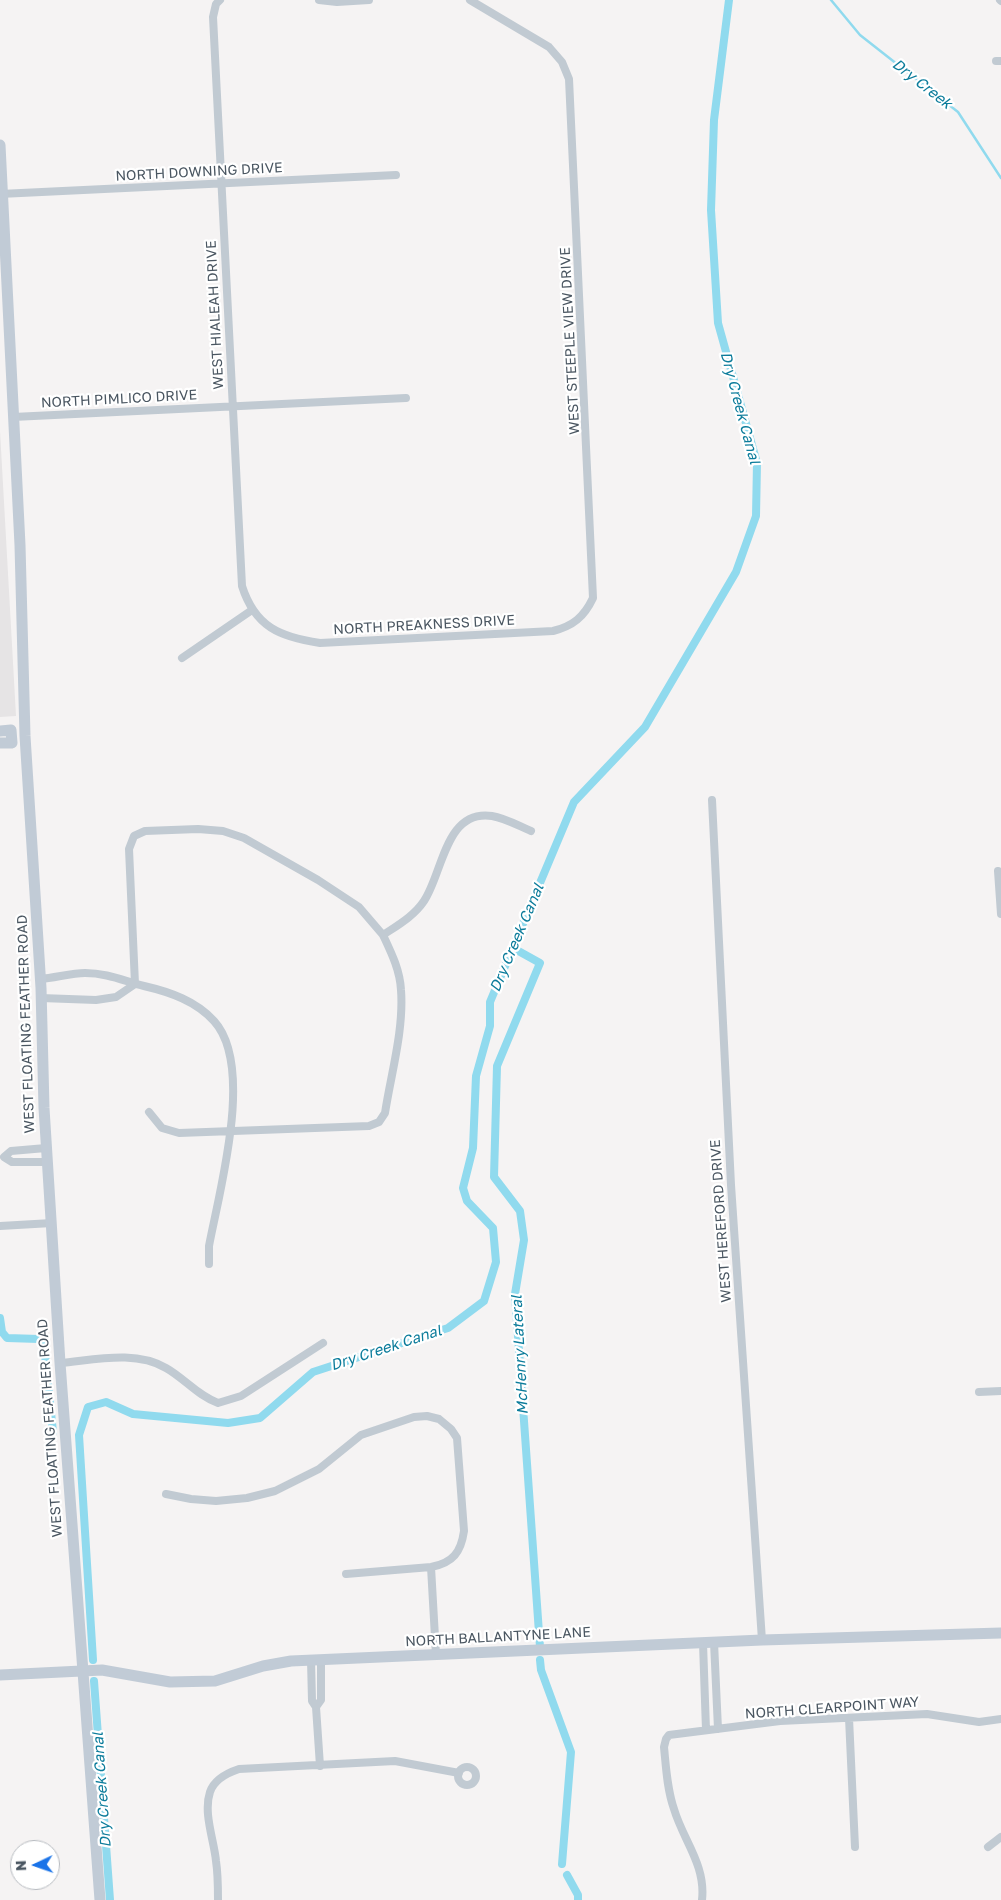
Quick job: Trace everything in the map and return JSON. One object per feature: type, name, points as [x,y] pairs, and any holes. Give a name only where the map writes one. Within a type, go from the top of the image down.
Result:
[{"type":"main road","name":"WEST FLOATING FEATHER ROAD","points":[[0,145],[26,736],[41,998],[46,1148],[100,1900]]},
{"type":"main road","points":[[0,731],[11,730],[14,737],[12,743],[0,743]]},
{"type":"main road","points":[[14,737],[26,736]]},
{"type":"main road","name":"NORTH BALLANTYNE LANE","points":[[0,1675],[83,1670],[113,1671],[170,1682],[197,1682],[226,1679],[263,1666],[282,1662],[709,1642],[1001,1633]]},
{"type":"street","name":"WEST HIALEAH DRIVE","points":[[220,0],[216,4],[214,17],[240,569],[242,586],[252,610]]},
{"type":"street","points":[[319,0],[337,2],[369,0]]},
{"type":"street","name":"WEST STEEPLE VIEW DRIVE","points":[[470,0],[549,47],[562,62],[569,82],[593,598]]},
{"type":"street","name":"NORTH DOWNING DRIVE","points":[[1,194],[396,175]]},
{"type":"street","name":"NORTH PIMLICO DRIVE","points":[[13,417],[406,398]]},
{"type":"street","name":"NORTH PREAKNESS DRIVE","points":[[252,610],[263,622],[277,632],[295,639],[320,642],[553,631],[567,628],[578,621],[587,610],[593,598]]},
{"type":"street","points":[[182,658],[252,610]]},
{"type":"street","name":"WEST HEREFORD DRIVE","points":[[712,800],[731,1185],[762,1640]]},
{"type":"street","points":[[383,935],[409,918],[425,900],[452,838],[459,826],[469,818],[493,816],[531,831]]},
{"type":"street","points":[[135,984],[129,849],[134,836],[145,831],[198,829],[223,831],[244,838],[318,880],[359,907],[383,935],[392,955],[401,990],[398,1035],[385,1113],[379,1122],[370,1126],[179,1133],[162,1128],[149,1112]]},
{"type":"street","points":[[998,871],[1001,914]]},
{"type":"street","points":[[40,980],[84,973],[113,975],[135,984],[165,991],[189,1001],[215,1021],[227,1043],[233,1066],[230,1131],[209,1246],[209,1264]]},
{"type":"street","points":[[41,998],[96,1000],[116,997],[135,984]]},
{"type":"street","points":[[46,1148],[11,1151],[2,1157],[12,1162],[47,1162]]},
{"type":"street","points":[[0,1226],[52,1223]]},
{"type":"street","points":[[60,1363],[120,1358],[145,1360],[167,1369],[204,1396],[218,1403],[227,1402],[253,1389],[324,1343]]},
{"type":"street","points":[[979,1392],[1001,1391]]},
{"type":"street","points":[[166,1494],[216,1501],[266,1494],[306,1477],[362,1435],[414,1417],[427,1416],[439,1419],[451,1429],[458,1447],[464,1530],[458,1554],[442,1565],[432,1567],[346,1574]]},
{"type":"street","points":[[432,1567],[436,1654]]},
{"type":"street","points":[[709,1642],[718,1729]]},
{"type":"street","points":[[706,1730],[709,1642]]},
{"type":"street","points":[[316,1660],[321,1700],[316,1707],[320,1766]]},
{"type":"street","name":"NORTH CLEARPOINT WAY","points":[[702,1900],[702,1879],[697,1862],[676,1816],[671,1799],[664,1747],[666,1739],[677,1733],[774,1721],[927,1714],[979,1722],[1001,1719]]},
{"type":"street","points":[[849,1718],[855,1847]]},
{"type":"street","points":[[218,1900],[216,1861],[208,1804],[210,1791],[218,1779],[239,1768],[320,1766],[395,1761],[459,1773]]},
{"type":"street","points":[[988,1847],[1001,1837]]},
{"type":"shaded area","points":[[0,431],[16,716],[0,717]]},
{"type":"waterway","name":"Dry Creek Canal","points":[[93,1660],[79,1435],[88,1407],[106,1402],[133,1414],[228,1423],[260,1418],[313,1372],[448,1328],[484,1301],[496,1262],[493,1228],[467,1201],[463,1188],[473,1148],[476,1076],[490,1026],[490,1002],[574,802],[645,727],[736,572],[756,516],[757,463],[718,323],[711,210],[714,120],[729,0]]},
{"type":"waterway","name":"Dry Creek","points":[[831,0],[860,35],[958,112],[1001,178]]},
{"type":"waterway","name":"McHenry Lateral","points":[[513,948],[540,963],[497,1066],[494,1177],[520,1211],[524,1240],[515,1294],[540,1647]]},
{"type":"waterway","points":[[0,1318],[2,1332],[7,1338],[39,1339],[44,1345],[53,1432]]},
{"type":"waterway","name":"McHenry Lateral","points":[[540,1660],[541,1670],[571,1752],[562,1864]]},
{"type":"waterway","name":"Dry Creek Canal","points":[[94,1681],[110,1900]]},
{"type":"waterway","name":"McHenry Lateral","points":[[567,1875],[578,1895],[578,1900]]}]
